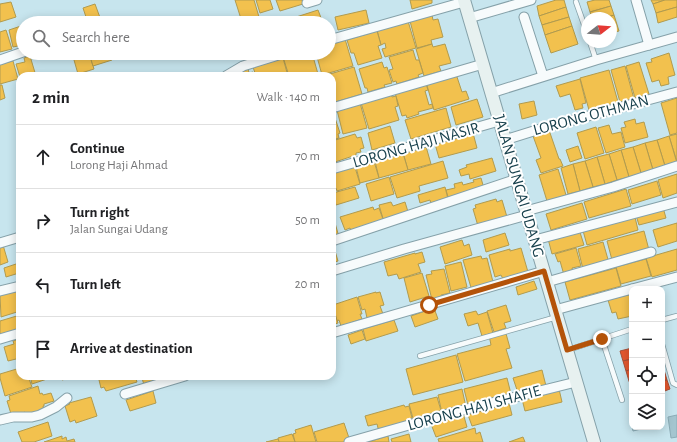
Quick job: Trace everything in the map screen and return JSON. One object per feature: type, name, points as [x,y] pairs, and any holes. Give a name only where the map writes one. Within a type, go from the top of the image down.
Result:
[{"type":"street","points":[[307,2],[317,0]]},
{"type":"street","points":[[469,18],[531,0]]},
{"type":"street","points":[[636,0],[649,45]]},
{"type":"street","points":[[336,38],[464,1]]},
{"type":"street","name":"JALAN SUNGAI UDANG","points":[[464,1],[594,442]]},
{"type":"street","points":[[524,17],[543,76]]},
{"type":"street","points":[[491,93],[596,60],[677,37]]},
{"type":"street","points":[[0,60],[16,54]]},
{"type":"street","points":[[233,72],[243,66],[262,60]]},
{"type":"street","points":[[336,107],[483,64]]},
{"type":"street","name":"LORONG OTHMAN","points":[[505,140],[677,92]]},
{"type":"street","name":"LORONG HAJI NASIR","points":[[336,168],[499,121]]},
{"type":"street","points":[[336,270],[677,166]]},
{"type":"street","points":[[336,240],[517,179]]},
{"type":"street","points":[[535,240],[677,202]]},
{"type":"street","points":[[0,243],[16,238]]},
{"type":"street","points":[[336,332],[545,277],[651,252]]},
{"type":"street","points":[[643,286],[677,277]]},
{"type":"street","points":[[0,291],[16,287]]},
{"type":"street","points":[[556,314],[629,290]]},
{"type":"street","points":[[0,339],[16,334]]},
{"type":"street","points":[[126,394],[172,380]]},
{"type":"street","name":"LORONG HAJI SHAFIE","points":[[349,442],[451,413],[576,382]]},
{"type":"street","points":[[0,420],[13,417],[32,417],[40,415],[56,407],[67,398]]},
{"type":"lane","points":[[576,2],[581,16]]},
{"type":"lane","points":[[592,48],[596,60]]},
{"type":"lane","points":[[420,356],[556,314]]},
{"type":"lane","points":[[665,319],[677,316]]},
{"type":"lane","points":[[567,350],[629,331]]},
{"type":"lane","points":[[602,339],[622,400]]},
{"type":"lane","points":[[665,355],[673,383],[677,385]]},
{"type":"building: Homes","points":[[235,0],[254,0],[259,16],[240,16]]},
{"type":"building: Homes","points":[[256,0],[270,0],[273,9],[260,13]]},
{"type":"building: Homes","points":[[276,0],[302,0],[303,4],[280,11]]},
{"type":"building: Homes","points":[[410,0],[432,0],[432,3],[412,9]]},
{"type":"building: Homes","points":[[556,0],[564,0],[566,7],[539,16],[537,6]]},
{"type":"building: Homes","points":[[595,0],[609,0],[611,6],[590,12],[587,2]]},
{"type":"building: Homes","points":[[651,0],[665,0],[653,4]]},
{"type":"building: Homes","points":[[665,0],[677,0],[677,7],[656,13],[653,4]]},
{"type":"building: Homes","points":[[11,2],[16,17],[0,22],[0,4]]},
{"type":"building: Homes","points":[[95,4],[99,16],[86,16],[83,8]]},
{"type":"building: Homes","points":[[611,6],[613,12],[590,12]]},
{"type":"building: Homes","points":[[566,7],[569,17],[542,25],[539,16]]},
{"type":"building: Homes","points":[[677,7],[677,17],[658,23],[656,13]]},
{"type":"building: Homes","points":[[318,10],[320,16],[299,16]]},
{"type":"building: Homes","points":[[366,10],[369,23],[338,30],[336,17]]},
{"type":"building: Homes","points":[[432,15],[433,20],[438,19],[443,37],[431,40],[432,44],[417,48],[410,21]]},
{"type":"building: Homes","points":[[569,17],[572,26],[545,35],[542,25]]},
{"type":"building: Homes","points":[[408,21],[416,48],[385,57],[382,49],[386,48],[385,43],[381,45],[377,30]]},
{"type":"building: Homes","points":[[572,26],[578,44],[551,53],[545,35]]},
{"type":"building: Homes","points":[[16,28],[16,46],[13,47],[9,30]]},
{"type":"building: Homes","points":[[6,30],[12,49],[0,52],[0,32]]},
{"type":"building: Homes","points":[[377,31],[381,45],[378,46],[382,58],[358,65],[354,53],[351,53],[347,40]]},
{"type":"building: Homes","points":[[345,39],[353,66],[332,72],[321,72],[318,60],[336,60],[336,41]]},
{"type":"building: Homes","points":[[432,44],[433,47],[445,44],[451,63],[439,66],[441,71],[424,76],[416,49]]},
{"type":"building: Homes","points":[[413,50],[416,60],[419,60],[423,73],[418,75],[419,77],[397,84],[396,81],[393,82],[389,70],[393,69],[389,57]]},
{"type":"building: Homes","points":[[669,53],[675,75],[668,77],[669,84],[661,86],[659,80],[652,82],[646,63],[652,62],[651,59]]},
{"type":"building: Homes","points":[[24,60],[31,60],[35,72],[18,72],[16,64],[25,62]]},
{"type":"building: Homes","points":[[74,60],[91,60],[94,69],[84,72],[77,72]]},
{"type":"building: Homes","points":[[91,60],[112,60],[93,66]]},
{"type":"building: Homes","points":[[276,60],[284,60],[287,72],[255,72],[253,67]]},
{"type":"building: Homes","points":[[284,60],[314,60],[317,72],[288,72]]},
{"type":"building: Homes","points":[[13,61],[16,72],[16,80],[0,84],[0,64]]},
{"type":"building: Homes","points":[[382,62],[384,68],[387,67],[392,83],[384,85],[385,87],[368,92],[367,88],[365,88],[359,69]]},
{"type":"building: Homes","points":[[639,62],[649,94],[635,98],[626,66]]},
{"type":"building: Homes","points":[[625,66],[634,99],[620,102],[611,70]]},
{"type":"building: Homes","points":[[354,67],[362,94],[336,102],[336,72]]},
{"type":"building: Homes","points":[[248,68],[249,72],[236,72]]},
{"type":"building: Homes","points":[[609,70],[618,102],[589,110],[580,78]]},
{"type":"building: Homes","points":[[456,74],[462,92],[466,91],[469,99],[434,110],[426,82]]},
{"type":"building: Homes","points":[[580,79],[586,103],[582,104],[583,108],[575,110],[570,94],[560,97],[556,86]]},
{"type":"building: Homes","points":[[426,84],[428,90],[425,91],[429,105],[432,104],[433,108],[418,112],[419,114],[407,118],[406,115],[402,116],[395,93]]},
{"type":"building: Homes","points":[[0,85],[2,85],[5,98],[0,100]]},
{"type":"building: Homes","points":[[391,94],[392,97],[396,96],[398,106],[395,107],[399,120],[369,129],[361,103]]},
{"type":"building: Homes","points":[[677,98],[677,133],[670,135],[661,103]]},
{"type":"building: Homes","points":[[477,99],[483,117],[456,125],[451,107]]},
{"type":"building: Homes","points":[[534,101],[537,115],[522,119],[519,104]]},
{"type":"building: Homes","points":[[360,103],[367,128],[343,134],[337,110]]},
{"type":"building: Homes","points":[[446,108],[451,127],[411,139],[405,120]]},
{"type":"building: Homes","points":[[635,119],[636,124],[644,122],[648,137],[625,143],[621,128],[626,127],[624,122]]},
{"type":"building: Homes","points":[[336,121],[340,133],[338,134],[339,138],[336,139]]},
{"type":"building: Homes","points":[[609,125],[612,134],[621,132],[625,147],[606,153],[598,128]]},
{"type":"building: Homes","points":[[390,126],[395,143],[372,150],[368,133]]},
{"type":"building: Homes","points":[[596,127],[604,153],[585,159],[577,133]]},
{"type":"building: Homes","points":[[549,130],[563,166],[541,173],[536,160],[541,158],[533,136]]},
{"type":"building: Homes","points":[[473,133],[477,148],[439,158],[435,144]]},
{"type":"building: Homes","points":[[355,134],[357,138],[361,137],[364,148],[360,149],[361,152],[356,153],[356,155],[336,162],[336,140]]},
{"type":"building: Homes","points":[[677,134],[677,162],[669,136]]},
{"type":"building: Homes","points":[[669,136],[677,163],[665,166],[657,140]]},
{"type":"building: Homes","points":[[657,140],[665,166],[653,170],[645,143]]},
{"type":"building: Homes","points":[[425,143],[431,164],[408,170],[402,149]]},
{"type":"building: Homes","points":[[645,143],[653,170],[641,173],[633,147]]},
{"type":"building: Homes","points":[[578,146],[582,158],[570,162],[566,150]]},
{"type":"building: Homes","points":[[633,147],[641,173],[629,177],[621,150]]},
{"type":"building: Homes","points":[[402,150],[408,170],[379,178],[374,157]]},
{"type":"building: Homes","points":[[621,150],[629,177],[617,180],[609,154]]},
{"type":"building: Homes","points":[[609,154],[617,180],[605,184],[597,157]]},
{"type":"building: Homes","points":[[597,157],[605,184],[593,187],[585,161]]},
{"type":"building: Homes","points":[[373,158],[379,178],[360,183],[355,163]]},
{"type":"building: Homes","points":[[492,158],[496,171],[470,179],[469,174],[461,176],[459,170],[467,167],[466,165]]},
{"type":"building: Homes","points":[[443,161],[448,178],[419,186],[420,191],[397,198],[390,177]]},
{"type":"building: Homes","points":[[585,161],[593,187],[580,191],[573,164]]},
{"type":"building: Homes","points":[[354,164],[360,184],[337,191],[336,170]]},
{"type":"building: Homes","points":[[573,164],[580,191],[568,194],[561,168]]},
{"type":"building: Homes","points":[[558,169],[566,195],[547,201],[539,175]]},
{"type":"building: Homes","points":[[677,174],[677,193],[663,198],[658,180]]},
{"type":"building: Homes","points":[[389,177],[394,194],[371,201],[366,184]]},
{"type":"building: Homes","points":[[481,178],[485,192],[450,204],[446,190],[455,188],[454,184],[462,182],[463,185]]},
{"type":"building: Homes","points":[[657,181],[661,195],[632,204],[628,190]]},
{"type":"building: Homes","points":[[355,187],[359,198],[336,205],[336,192]]},
{"type":"building: Homes","points":[[445,187],[449,203],[432,208],[430,200],[420,203],[418,195]]},
{"type":"building: Homes","points":[[626,189],[631,206],[589,218],[584,202]]},
{"type":"building: Homes","points":[[496,199],[497,202],[502,200],[507,217],[478,226],[473,209],[476,208],[475,205]]},
{"type":"building: Homes","points":[[391,202],[393,206],[405,202],[409,215],[384,222],[379,205]]},
{"type":"building: Homes","points":[[582,203],[587,219],[551,230],[546,214]]},
{"type":"building: Homes","points":[[662,204],[666,218],[639,225],[635,212]]},
{"type":"building: Homes","points":[[373,207],[374,210],[379,208],[384,222],[352,234],[350,228],[345,230],[340,217]]},
{"type":"building: Homes","points":[[634,213],[638,230],[587,245],[582,227]]},
{"type":"building: Homes","points":[[677,223],[677,241],[658,247],[653,230]]},
{"type":"building: Homes","points":[[336,226],[339,237],[336,238]]},
{"type":"building: Homes","points":[[578,226],[584,245],[552,254],[547,235]]},
{"type":"building: Homes","points":[[644,231],[649,250],[612,260],[607,241]]},
{"type":"building: Homes","points":[[505,233],[509,245],[486,252],[483,240]]},
{"type":"building: Homes","points":[[462,240],[464,246],[469,244],[472,255],[445,264],[440,247]]},
{"type":"building: Homes","points":[[603,242],[609,263],[583,269],[578,249]]},
{"type":"building: Homes","points":[[3,245],[8,262],[0,265],[0,246]]},
{"type":"building: Homes","points":[[521,248],[528,272],[503,279],[501,275],[495,277],[489,255],[510,249],[510,251]]},
{"type":"building: Homes","points":[[576,248],[581,266],[572,268],[573,272],[564,275],[560,261],[558,262],[555,254]]},
{"type":"building: Homes","points":[[677,249],[677,270],[652,277],[646,258]]},
{"type":"building: Homes","points":[[422,252],[425,262],[418,264],[421,272],[399,279],[397,274],[388,276],[384,262]]},
{"type":"building: Homes","points":[[481,256],[482,259],[487,258],[494,286],[472,291],[463,260]]},
{"type":"building: Homes","points":[[646,259],[651,276],[621,284],[616,267]]},
{"type":"building: Homes","points":[[461,262],[467,287],[451,291],[445,266]]},
{"type":"building: Homes","points":[[16,264],[16,274],[6,277],[4,268]]},
{"type":"building: Homes","points":[[616,268],[621,286],[570,300],[565,282]]},
{"type":"building: Homes","points":[[444,269],[450,293],[441,295],[442,298],[432,300],[426,275],[432,274],[431,271]]},
{"type":"building: Homes","points":[[422,273],[429,296],[410,302],[404,278]]},
{"type":"building: Homes","points":[[534,281],[537,289],[518,295],[516,287]]},
{"type":"building: Homes","points":[[16,290],[16,312],[1,317],[0,295]]},
{"type":"building: Homes","points":[[380,292],[384,305],[380,306],[383,314],[367,318],[365,309],[362,310],[358,297]]},
{"type":"building: Homes","points":[[629,295],[629,317],[618,319],[616,312],[612,313],[608,300]]},
{"type":"building: Homes","points":[[357,297],[362,319],[341,326],[336,317],[336,304]]},
{"type":"building: Homes","points":[[506,305],[511,321],[504,323],[506,328],[494,332],[487,311]]},
{"type":"building: Homes","points":[[434,308],[438,319],[415,327],[411,316]]},
{"type":"building: Homes","points":[[476,311],[478,315],[487,312],[493,333],[482,336],[478,323],[468,326],[464,314]]},
{"type":"building: Homes","points":[[16,316],[16,334],[0,339],[0,321]]},
{"type":"building: Homes","points":[[394,320],[398,331],[366,341],[363,329]]},
{"type":"building: Homes","points":[[362,330],[365,339],[351,344],[348,335]]},
{"type":"building: Homes","points":[[505,330],[510,348],[506,349],[512,368],[465,381],[457,354],[491,345],[489,335]]},
{"type":"building: Homes","points":[[16,340],[16,359],[8,361],[4,347],[14,344],[13,341]]},
{"type":"building: Homes","points":[[456,355],[463,382],[413,395],[406,369]]},
{"type":"building: Homes","points":[[16,369],[16,380],[29,380],[32,387],[5,396],[0,374]]},
{"type":"building: Homes","points":[[542,370],[546,386],[518,393],[513,378]]},
{"type":"building: Homes","points":[[507,378],[511,394],[468,405],[464,389]]},
{"type":"building: Homes","points":[[31,380],[44,380],[32,384]]},
{"type":"building: Homes","points":[[99,380],[136,380],[137,382],[106,391],[104,387],[101,388]]},
{"type":"building: Homes","points":[[143,380],[161,380],[144,385]]},
{"type":"building: Homes","points":[[38,386],[40,394],[42,393],[43,395],[51,393],[54,401],[44,404],[44,411],[26,417],[25,412],[12,417],[7,401],[10,400],[9,396]]},
{"type":"building: Homes","points":[[462,389],[466,407],[442,413],[438,395]]},
{"type":"building: Homes","points":[[559,389],[562,402],[525,411],[522,399]]},
{"type":"building: Homes","points":[[153,391],[156,403],[130,411],[126,400]]},
{"type":"building: Homes","points":[[91,397],[97,416],[76,423],[75,420],[70,422],[65,406],[70,404],[69,403]]},
{"type":"building: Homes","points":[[437,397],[442,414],[414,422],[409,404]]},
{"type":"building: Homes","points":[[509,403],[512,415],[472,426],[468,415]]},
{"type":"building: Homes","points":[[404,405],[405,407],[409,406],[412,418],[408,419],[409,423],[379,432],[377,424],[368,426],[365,416]]},
{"type":"building: Homes","points":[[463,413],[467,427],[436,437],[431,424]]},
{"type":"building: Homes","points":[[48,422],[52,436],[34,442],[22,442],[18,432]]},
{"type":"building: Homes","points":[[344,423],[350,441],[317,442],[314,432]]},
{"type":"building: Homes","points":[[311,425],[316,442],[295,442],[293,434],[296,433],[295,430]]},
{"type":"building: Homes","points":[[475,428],[476,434],[480,432],[483,442],[439,442],[438,439]]},
{"type":"building: Homes","points":[[292,434],[295,442],[279,442],[278,438]]},
{"type":"building: Homes","points":[[409,434],[411,442],[392,442],[391,439]]},
{"type":"building: Homes","points":[[62,436],[62,439],[66,437],[67,441],[74,439],[75,442],[44,442]]},
{"type":"building: Homes","points":[[388,436],[389,442],[368,442]]},
{"type":"building: Homes","points":[[523,437],[525,442],[509,442]]},
{"type":"building: Homes","points":[[278,439],[279,442],[266,442]]},
{"type":"building: Shops","points":[[629,349],[629,360],[623,361],[620,351]]},
{"type":"building: Shops","points":[[629,360],[629,370],[626,371],[623,361]]},
{"type":"building: Shops","points":[[629,370],[629,381],[626,371]]},
{"type":"building: Shops","points":[[665,380],[667,380],[670,389],[665,391]]},
{"type":"building: Other","points":[[677,415],[677,437],[671,438],[668,417]]},
{"type":"route","points":[[429,305],[544,271],[567,350],[602,339]]}]
